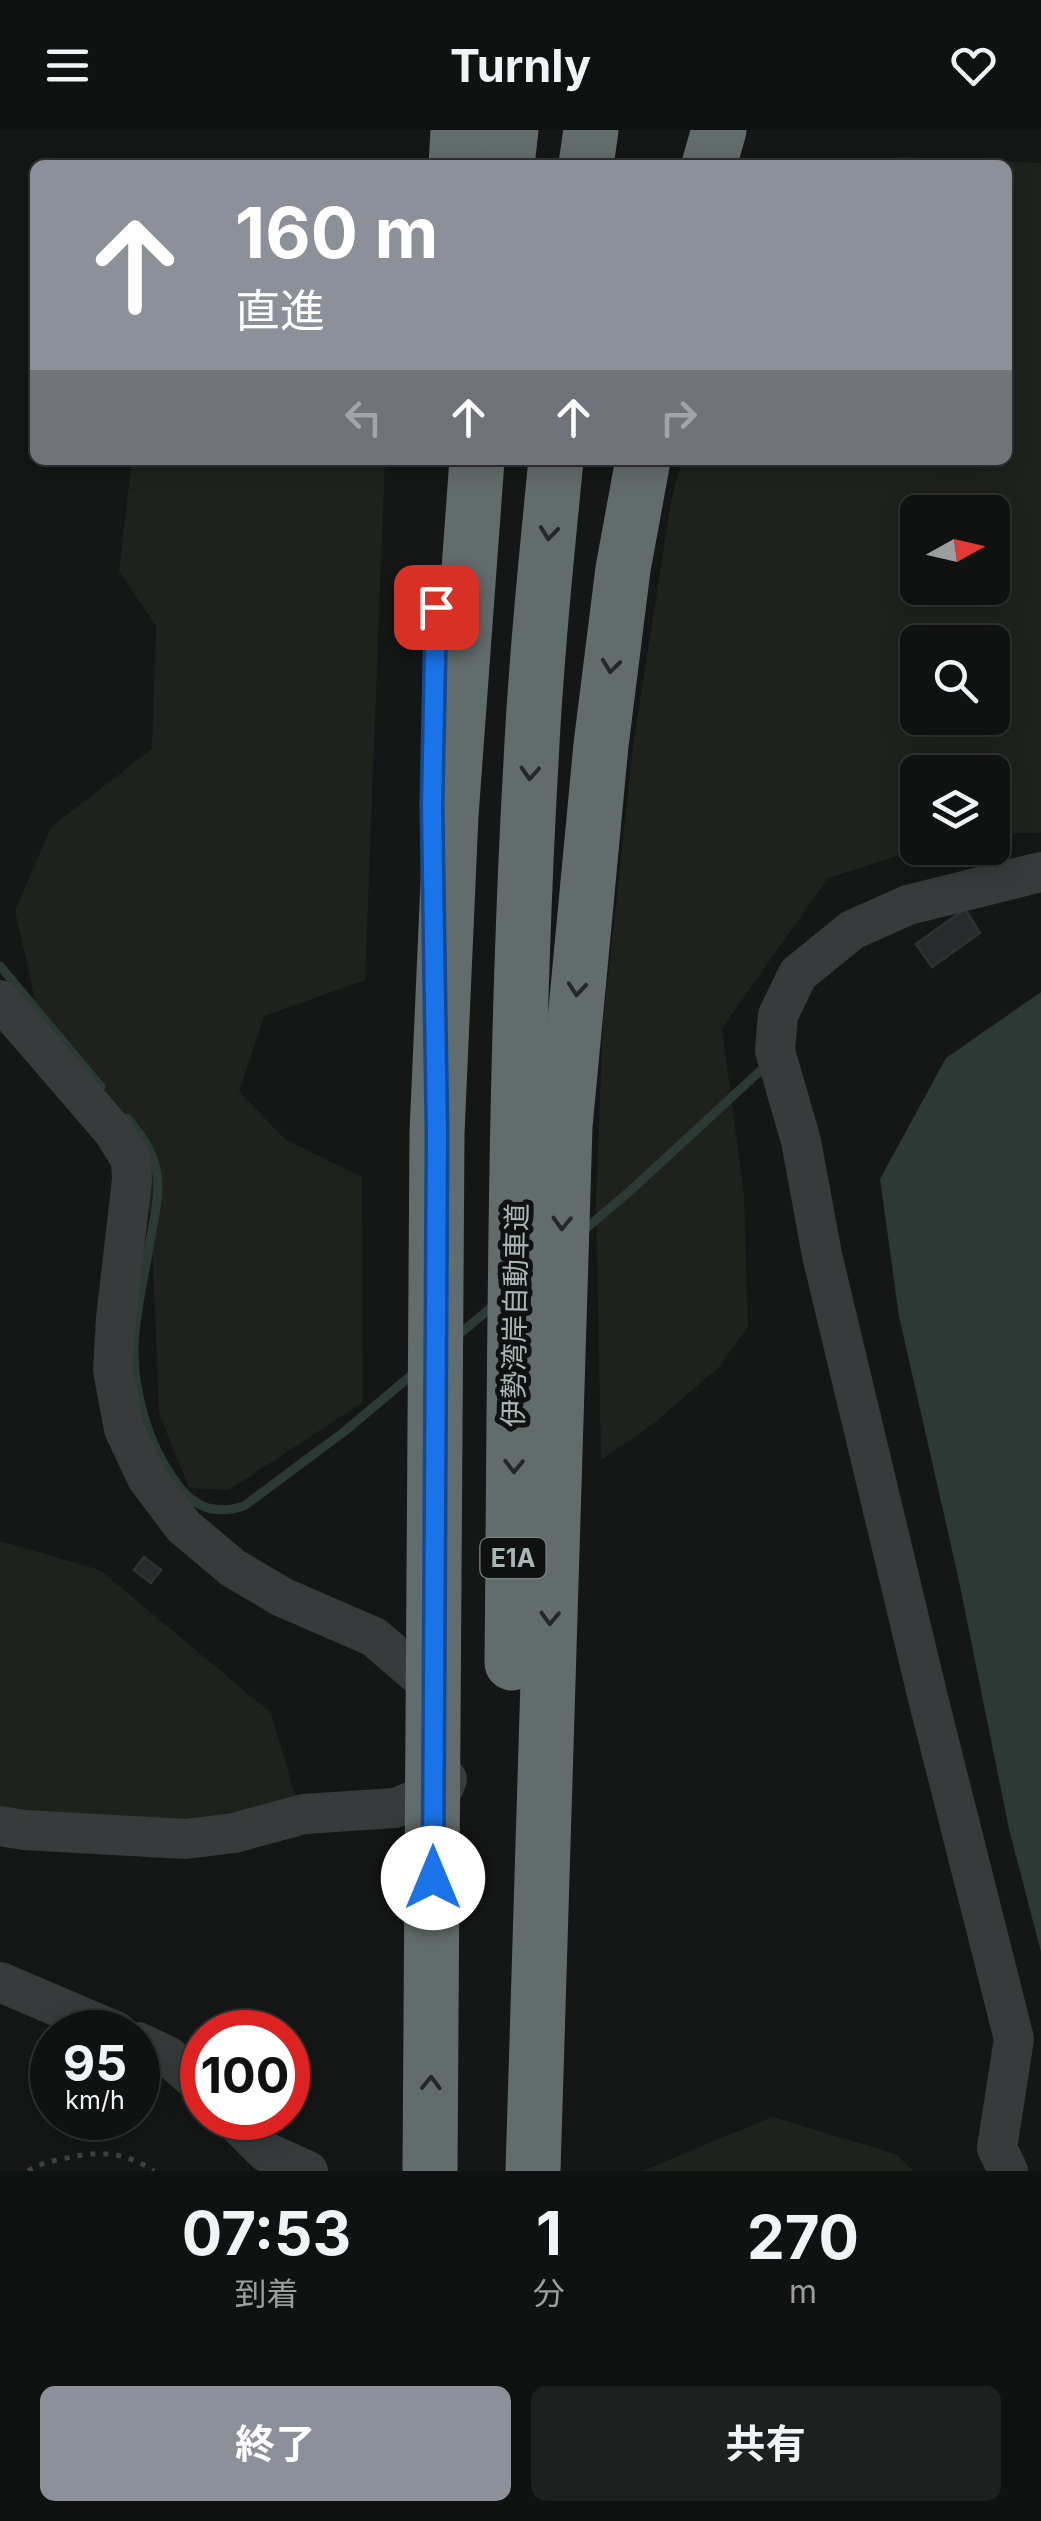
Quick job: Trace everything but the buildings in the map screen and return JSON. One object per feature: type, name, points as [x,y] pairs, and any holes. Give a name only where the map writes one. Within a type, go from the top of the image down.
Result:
[{"type":"highway","points":[[456,160],[458,130]]},
{"type":"highway","points":[[507,160],[510,130]]},
{"type":"highway","points":[[587,160],[591,130]]},
{"type":"highway","points":[[707,160],[715,130]]},
{"type":"highway","points":[[440,465],[450,607]]},
{"type":"highway","points":[[430,2171],[437,1133],[432,806],[450,607],[476,465]]},
{"type":"highway","name":"伊勢湾岸自動車道","points":[[506,2171],[524,1993],[541,1125],[531,763],[556,465]]},
{"type":"highway","name":"E1A","points":[[541,1125],[642,465]]},
{"type":"highway","name":"E1A","points":[[524,1993],[532,2171]]},
{"type":"street","points":[[1008,2171],[997,2148],[1014,2039],[928,1698],[822,1255],[801,1142],[776,1051],[778,1015],[798,974],[852,930],[908,905],[1041,872]]},
{"type":"street","points":[[0,1000],[112,1131],[131,1160],[112,1370],[124,1429],[147,1478],[184,1527],[232,1568],[282,1597],[374,1638],[399,1658],[423,1679],[454,1737],[453,1766],[443,1789],[395,1808],[304,1814],[234,1833],[186,1839],[0,1826]]},
{"type":"street","points":[[0,1982],[66,2010]]},
{"type":"street","points":[[254,2140],[266,2152],[296,2168]]},
{"type":"path","points":[[28,2171],[38,2164],[95,2152],[136,2160],[154,2171]]},
{"type":"shaded area","points":[[901,157],[971,160],[894,160]]},
{"type":"shaded area","points":[[1012,162],[1041,163],[1041,833],[1010,833],[1010,755],[900,755],[900,855],[828,878],[722,1028],[744,1195],[748,1327],[719,1367],[654,1423],[601,1460],[596,1200],[603,1023],[633,746],[671,501],[681,465],[1012,465]]},
{"type":"shaded area","points":[[131,465],[385,465],[365,980],[264,1016],[239,1091],[285,1139],[362,1177],[363,1402],[229,1490],[189,1488],[159,1413],[151,1216],[102,1087],[38,1012],[15,911],[51,827],[152,749],[156,626],[119,571]]},
{"type":"shaded area","points":[[1041,992],[1041,1952],[1009,1829],[959,1581],[899,1316],[880,1179],[946,1058]]},
{"type":"shaded area","points":[[0,1541],[100,1570],[271,1713],[298,1805],[58,1841],[0,1826]]},
{"type":"shaded area","points":[[772,2117],[895,2154],[914,2171],[643,2171]]},
{"type":"waterway","points":[[0,966],[101,1087]]},
{"type":"waterway","points":[[583,1231],[760,1071]]},
{"type":"waterway","points":[[127,1118],[149,1149],[158,1186],[135,1330],[137,1387],[157,1450],[187,1496],[212,1509],[244,1506],[345,1431],[414,1373]]},
{"type":"waterway","points":[[456,1337],[494,1305]]},
{"type":"route","points":[[433,1878],[437,1133],[432,806],[436,607]]}]
